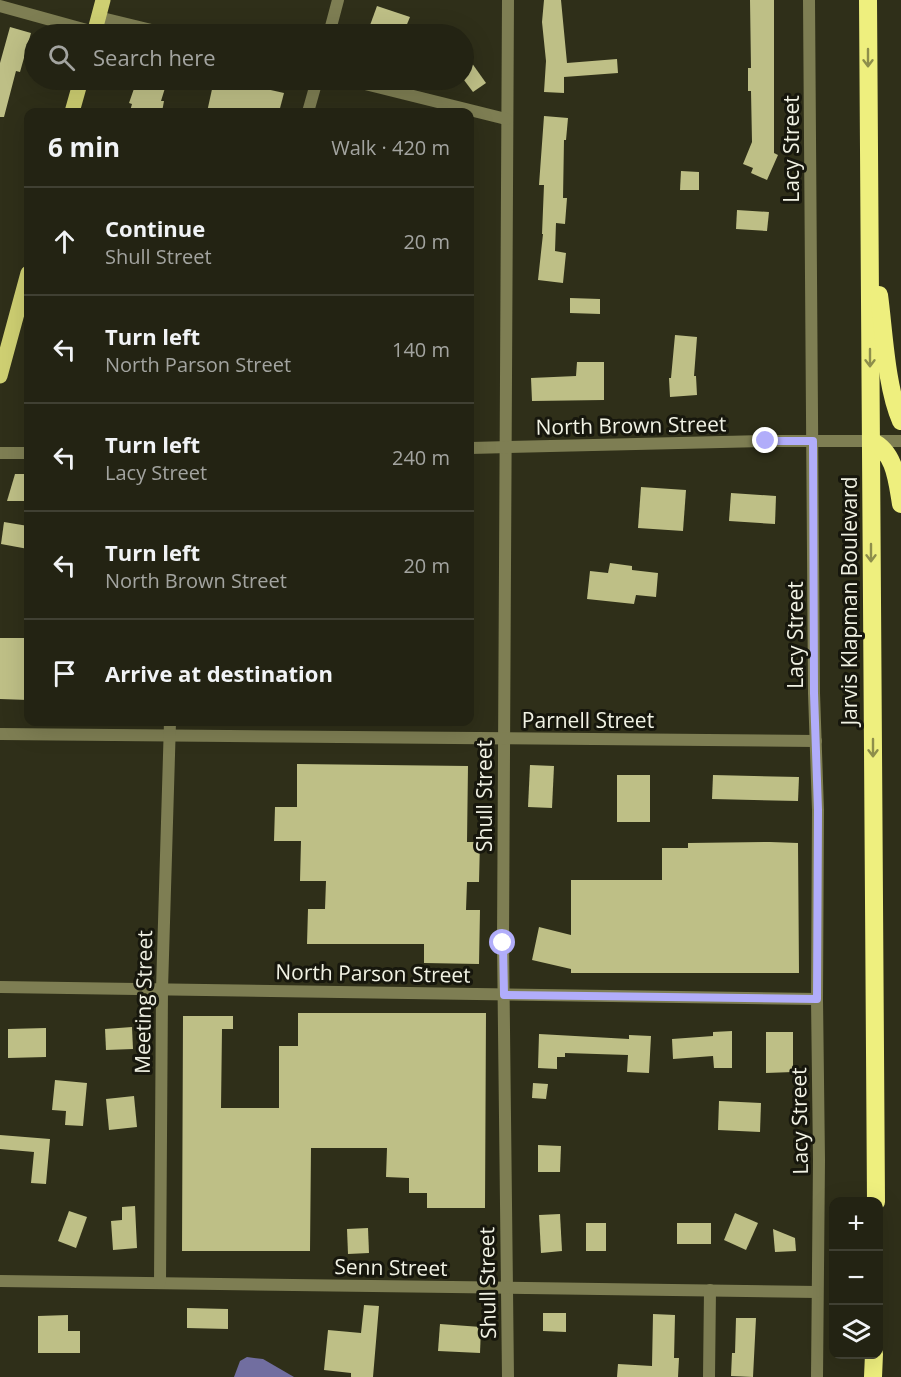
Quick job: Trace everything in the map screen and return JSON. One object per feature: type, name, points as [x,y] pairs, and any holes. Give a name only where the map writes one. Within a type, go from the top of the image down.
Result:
[{"type":"highway","name":"Jarvis Klapman Boulevard","points":[[868,0],[876,1197]]},
{"type":"highway","points":[[869,210],[890,375],[896,408],[901,421]]},
{"type":"highway","points":[[871,441],[883,449],[892,462],[901,504]]},
{"type":"highway","points":[[873,1377],[874,1359]]},
{"type":"main road","points":[[96,24],[103,0]]},
{"type":"main road","points":[[73,108],[78,90]]},
{"type":"main road","points":[[0,376],[24,288]]},
{"type":"street","points":[[332,24],[338,0]]},
{"type":"street","name":"Shull Street","points":[[508,0],[504,739],[508,1377]]},
{"type":"street","name":"Lacy Street","points":[[809,0],[818,810],[817,1377]]},
{"type":"street","points":[[0,6],[63,24]]},
{"type":"street","points":[[98,17],[127,24]]},
{"type":"street","points":[[309,108],[314,90]]},
{"type":"street","points":[[390,90],[462,108]]},
{"type":"street","points":[[474,111],[507,119]]},
{"type":"street","name":"North Brown Street","points":[[474,448],[901,441]]},
{"type":"street","points":[[0,453],[24,453]]},
{"type":"street","name":"Meeting Street","points":[[160,1283],[162,989],[170,726]]},
{"type":"street","name":"Parnell Street","points":[[0,734],[816,741]]},
{"type":"street","name":"North Parson Street","points":[[0,987],[817,999]]},
{"type":"street","name":"Senn Street","points":[[0,1281],[817,1292]]},
{"type":"street","points":[[709,1377],[710,1290]]},
{"type":"shaded area","points":[[247,1357],[263,1359],[294,1377],[234,1377],[240,1361]]},
{"type":"building","points":[[544,0],[561,0],[567,63],[617,59],[618,73],[564,77],[564,93],[544,92],[546,61],[542,22]]},
{"type":"building","points":[[750,0],[774,0],[774,153],[778,155],[767,180],[751,173],[753,168],[743,164],[752,142],[751,91],[748,91],[748,68],[751,68]]},
{"type":"building","points":[[377,6],[410,17],[407,24],[370,24]]},
{"type":"building","points":[[10,27],[24,31],[24,58],[20,72],[16,71],[4,117],[0,117],[0,63]]},
{"type":"building","points":[[474,66],[486,83],[473,92],[472,90],[474,90]]},
{"type":"building","points":[[134,90],[164,90],[161,101],[164,101],[163,108],[131,108],[132,104],[129,103]]},
{"type":"building","points":[[212,90],[271,90],[284,93],[280,108],[208,108]]},
{"type":"building","points":[[544,116],[568,118],[566,140],[564,140],[563,198],[567,198],[565,224],[556,223],[555,251],[566,253],[563,283],[538,280],[543,234],[544,185],[539,185]]},
{"type":"building","points":[[681,171],[699,172],[699,190],[680,190]]},
{"type":"building","points":[[737,210],[769,212],[767,231],[736,229]]},
{"type":"building","points":[[570,298],[600,299],[600,314],[570,313]]},
{"type":"building","points":[[675,335],[697,337],[694,376],[696,376],[697,395],[670,397],[669,378],[671,378]]},
{"type":"building","points":[[577,362],[604,362],[604,400],[532,401],[531,378],[576,376]]},
{"type":"building","points":[[15,474],[24,474],[24,501],[7,501]]},
{"type":"building","points":[[641,487],[686,490],[683,531],[638,528]]},
{"type":"building","points":[[731,493],[776,496],[775,524],[729,521]]},
{"type":"building","points":[[4,522],[24,525],[24,548],[1,544]]},
{"type":"building","points":[[610,563],[632,566],[632,570],[658,573],[656,597],[636,595],[634,604],[587,599],[590,571],[608,573]]},
{"type":"building","points":[[0,638],[24,638],[24,700],[0,699]]},
{"type":"building","points":[[297,764],[468,766],[467,842],[480,842],[479,882],[467,882],[466,910],[480,910],[479,964],[424,963],[424,944],[307,944],[308,909],[325,909],[326,881],[300,881],[301,841],[274,841],[275,807],[297,807]]},
{"type":"building","points":[[530,765],[554,766],[552,808],[528,807]]},
{"type":"building","points":[[617,775],[650,775],[650,822],[617,822]]},
{"type":"building","points":[[713,775],[799,777],[798,801],[712,799]]},
{"type":"building","points":[[688,843],[798,843],[799,973],[571,973],[571,969],[532,960],[539,927],[571,935],[571,880],[662,880],[662,848],[688,848]]},
{"type":"building","points":[[298,1013],[486,1013],[485,1208],[427,1208],[427,1193],[409,1193],[409,1178],[386,1177],[387,1148],[311,1148],[310,1251],[182,1251],[183,1016],[233,1016],[233,1029],[222,1029],[221,1108],[279,1108],[279,1046],[298,1046]]},
{"type":"building","points":[[132,1027],[133,1049],[106,1050],[105,1029]]},
{"type":"building","points":[[46,1028],[46,1057],[8,1058],[8,1029]]},
{"type":"building","points":[[732,1031],[732,1068],[714,1068],[713,1056],[673,1059],[672,1039],[713,1036],[713,1032]]},
{"type":"building","points":[[766,1032],[793,1032],[793,1072],[766,1073]]},
{"type":"building","points":[[539,1034],[629,1039],[629,1035],[651,1036],[649,1073],[627,1072],[628,1055],[565,1053],[565,1057],[557,1057],[557,1069],[538,1068]]},
{"type":"building","points":[[55,1080],[87,1083],[83,1126],[65,1125],[66,1111],[52,1110]]},
{"type":"building","points":[[533,1083],[548,1084],[546,1099],[532,1098]]},
{"type":"building","points":[[134,1096],[137,1127],[109,1130],[106,1099]]},
{"type":"building","points":[[719,1101],[761,1103],[760,1132],[718,1130]]},
{"type":"building","points":[[0,1135],[50,1139],[46,1184],[31,1183],[34,1152],[0,1149]]},
{"type":"building","points":[[538,1145],[561,1146],[560,1172],[538,1172]]},
{"type":"building","points":[[135,1206],[137,1248],[113,1250],[111,1221],[122,1220],[122,1207]]},
{"type":"building","points":[[69,1211],[87,1217],[76,1248],[58,1241]]},
{"type":"building","points":[[735,1213],[758,1223],[746,1250],[724,1240]]},
{"type":"building","points":[[560,1214],[562,1251],[541,1253],[539,1215]]},
{"type":"building","points":[[586,1223],[606,1223],[606,1251],[586,1251]]},
{"type":"building","points":[[677,1223],[711,1223],[711,1244],[677,1244]]},
{"type":"building","points":[[368,1228],[369,1253],[348,1254],[347,1229]]},
{"type":"building","points":[[773,1229],[795,1238],[796,1251],[775,1252]]},
{"type":"building","points":[[364,1305],[379,1306],[373,1377],[351,1377],[351,1373],[324,1370],[328,1330],[361,1333]]},
{"type":"building","points":[[187,1308],[228,1309],[228,1329],[187,1328]]},
{"type":"building","points":[[543,1313],[566,1313],[566,1332],[543,1331]]},
{"type":"building","points":[[653,1314],[675,1315],[674,1358],[679,1358],[678,1377],[617,1377],[618,1364],[652,1366]]},
{"type":"building","points":[[68,1315],[68,1331],[80,1331],[80,1353],[38,1353],[38,1316]]},
{"type":"building","points":[[736,1318],[756,1318],[753,1377],[731,1376],[732,1353],[735,1353]]},
{"type":"building","points":[[440,1324],[481,1327],[480,1353],[438,1351]]},
{"type":"route","points":[[503,943],[504,995],[817,999],[818,810],[814,693],[813,441],[766,441]]}]
